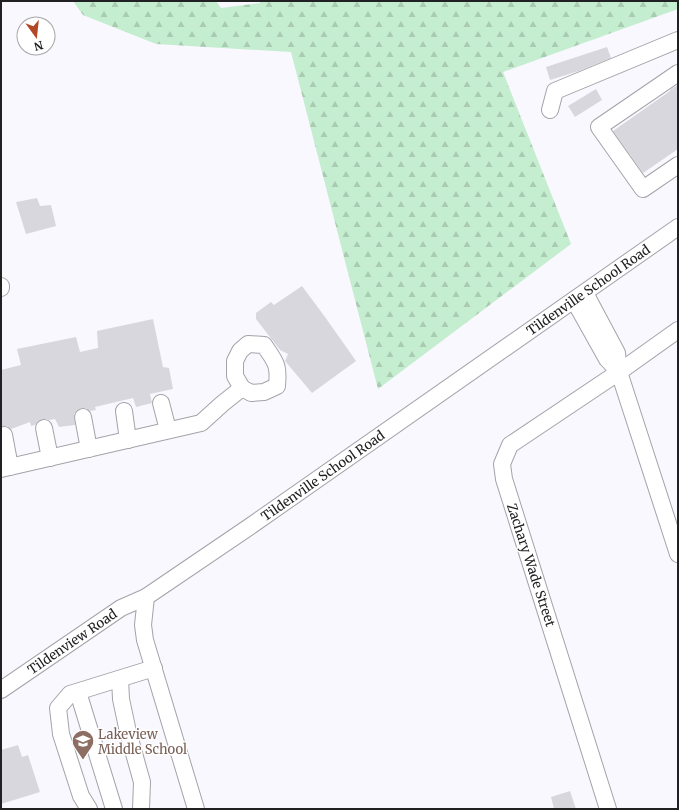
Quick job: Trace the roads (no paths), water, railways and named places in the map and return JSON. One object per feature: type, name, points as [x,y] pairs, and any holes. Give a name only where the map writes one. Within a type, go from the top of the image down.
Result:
[{"type":"street","points":[[550,110],[556,91],[678,40]]},
{"type":"street","points":[[678,73],[598,127],[643,189],[678,165]]},
{"type":"street","name":"Tildenville School Road","points":[[146,598],[678,228]]},
{"type":"street","points":[[580,297],[616,353],[619,372],[678,554]]},
{"type":"street","name":"Zachary Wade Street","points":[[608,809],[506,486],[502,464],[510,445],[619,372],[678,330]]},
{"type":"street","points":[[4,435],[6,468],[202,423],[242,388]]},
{"type":"street","points":[[161,403],[168,430]]},
{"type":"street","points":[[124,411],[128,440]]},
{"type":"street","points":[[83,417],[89,449]]},
{"type":"street","points":[[44,428],[50,458]]},
{"type":"street","points":[[146,598],[143,625],[145,640],[196,809]]},
{"type":"street","name":"Tildenview Road","points":[[1,690],[121,608],[146,598]]},
{"type":"street","points":[[90,809],[81,796],[61,734],[58,708],[70,694],[154,668]]},
{"type":"street","points":[[120,679],[121,699],[126,725],[142,782],[141,809]]},
{"type":"street","points":[[78,692],[114,809]]},
{"type":"place","name":"Lakeview Middle School","points":[[83,760]]}]
